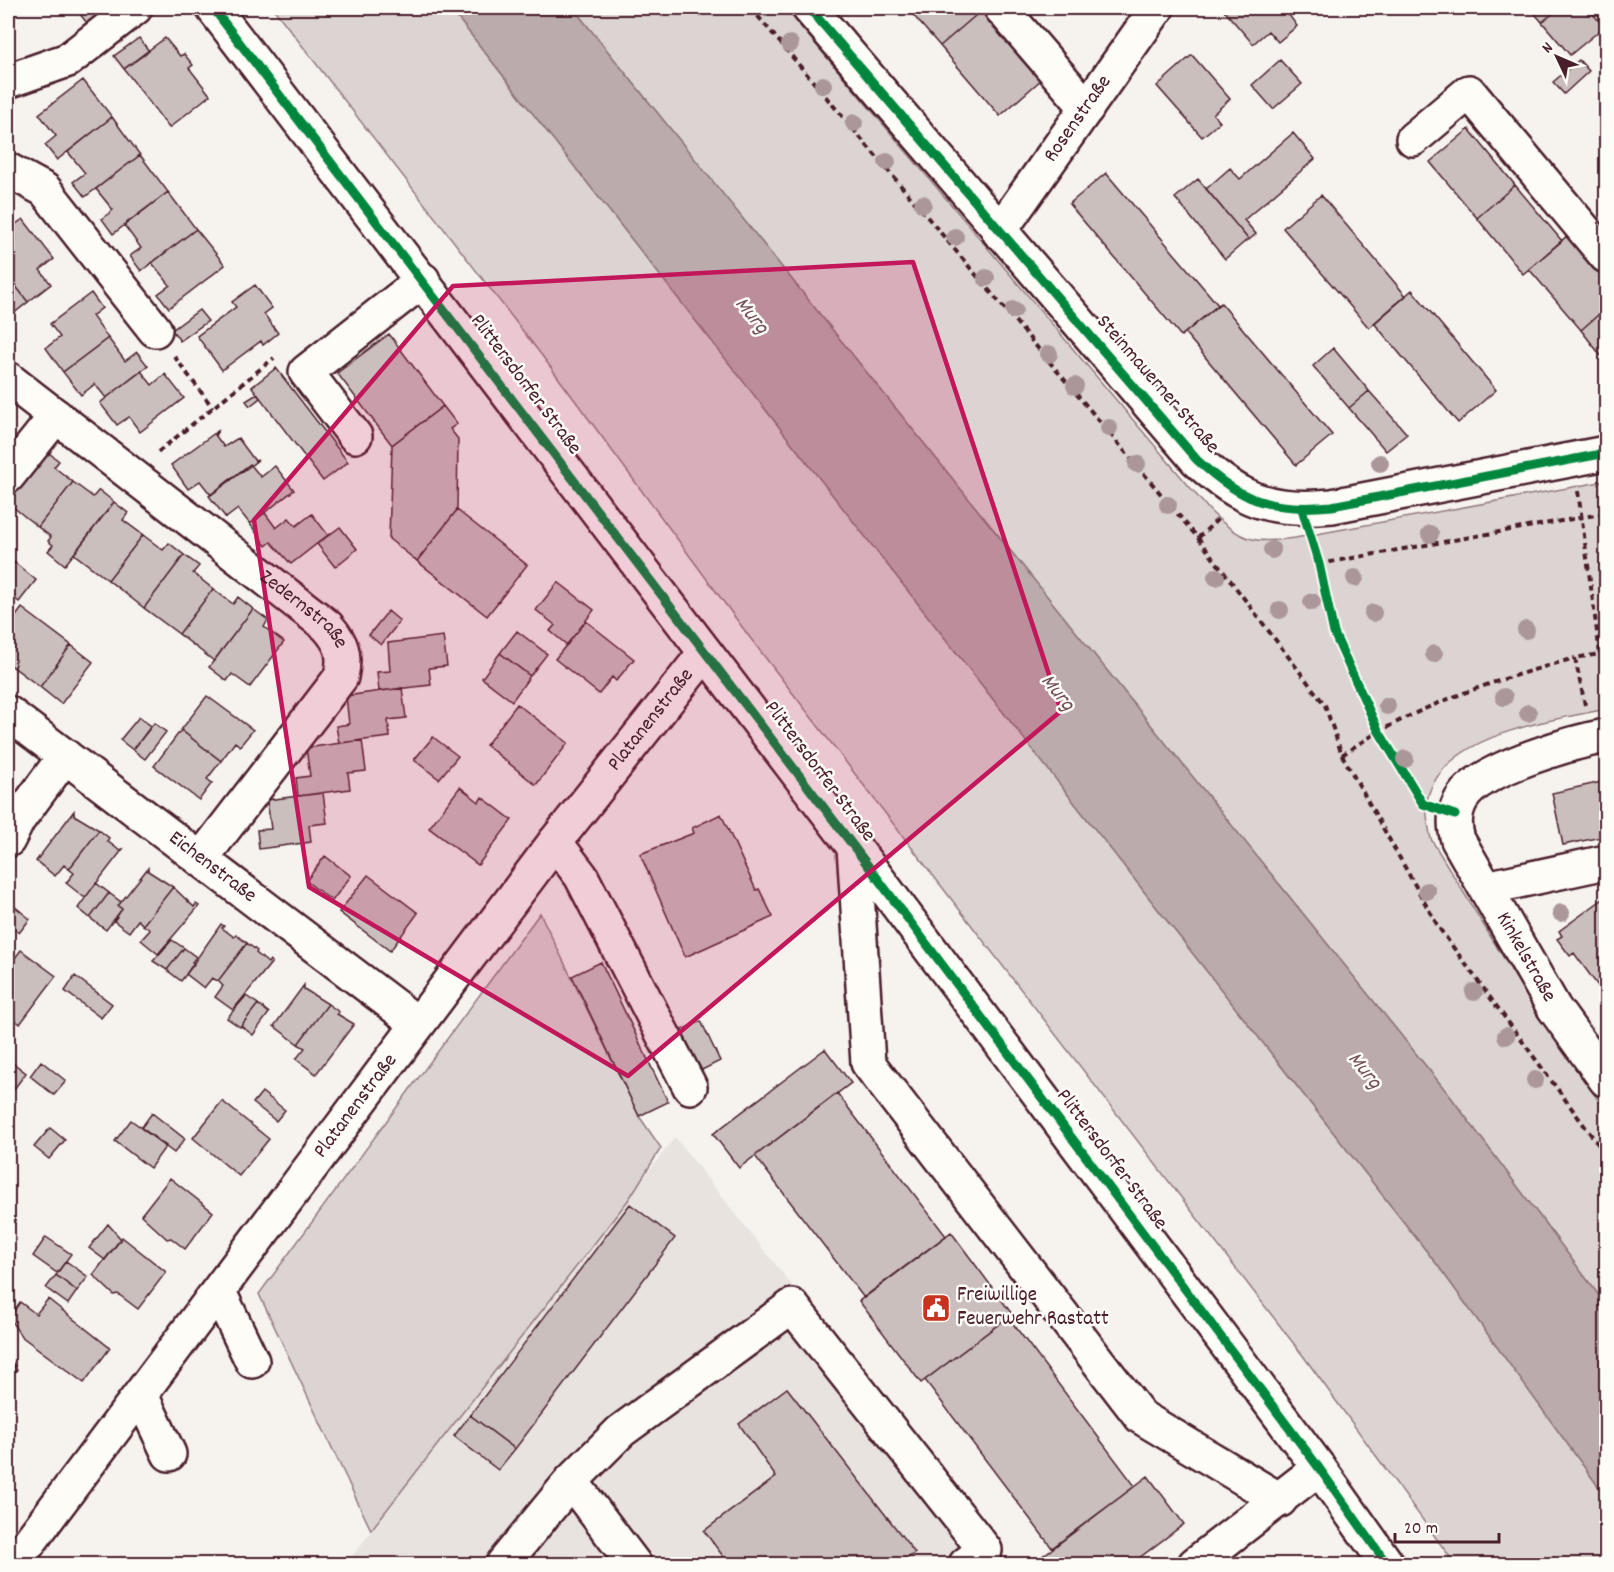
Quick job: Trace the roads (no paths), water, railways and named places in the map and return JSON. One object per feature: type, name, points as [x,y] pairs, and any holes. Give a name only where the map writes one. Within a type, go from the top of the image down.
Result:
[{"type":"street","points":[[8,81],[68,60],[135,8]]},
{"type":"street","name":"Plittersdorfer Straße","points":[[213,8],[854,847],[1319,1468],[1387,1564]]},
{"type":"street","name":"Steinmauerner Straße","points":[[809,8],[999,231],[1211,473],[1242,496],[1274,507],[1302,509],[1606,453]]},
{"type":"street","points":[[1001,8],[1087,108]]},
{"type":"street","name":"Rosenstraße","points":[[999,231],[1157,8]]},
{"type":"street","points":[[1413,139],[1469,92],[1606,256]]},
{"type":"street","points":[[8,170],[45,190],[155,330]]},
{"type":"street","points":[[355,436],[306,372],[423,280]]},
{"type":"street","name":"Zedernstraße","points":[[8,379],[327,626],[340,640],[345,659],[341,677],[201,859]]},
{"type":"street","points":[[8,476],[56,416]]},
{"type":"street","name":"Platanenstraße","points":[[13,1564],[555,842],[705,652]]},
{"type":"street","name":"Eichenstraße","points":[[8,713],[418,1024]]},
{"type":"street","name":"Kinkelstraße","points":[[1598,737],[1544,753],[1477,783],[1460,801],[1454,827],[1458,840],[1554,1008],[1606,1080]]},
{"type":"street","points":[[8,840],[18,820],[65,756]]},
{"type":"street","points":[[555,842],[581,876],[690,1087]]},
{"type":"street","points":[[854,847],[868,1062],[1140,1417],[1280,1500]]},
{"type":"street","points":[[1486,888],[1606,864]]},
{"type":"street","points":[[219,1292],[252,1361]]},
{"type":"street","points":[[503,1564],[572,1481],[621,1431],[792,1306],[985,1550],[966,1564]]},
{"type":"street","points":[[141,1395],[169,1454]]},
{"type":"street","points":[[1195,1564],[1319,1468]]},
{"type":"street","points":[[572,1481],[634,1564]]},
{"type":"water","name":"Murg","points":[[450,8],[573,8],[1450,1096],[1606,1305],[1606,1497],[1439,1267]]},
{"type":"place","name":"Freiwillige Feuerwehr Rastatt","points":[[936,1308]]}]
